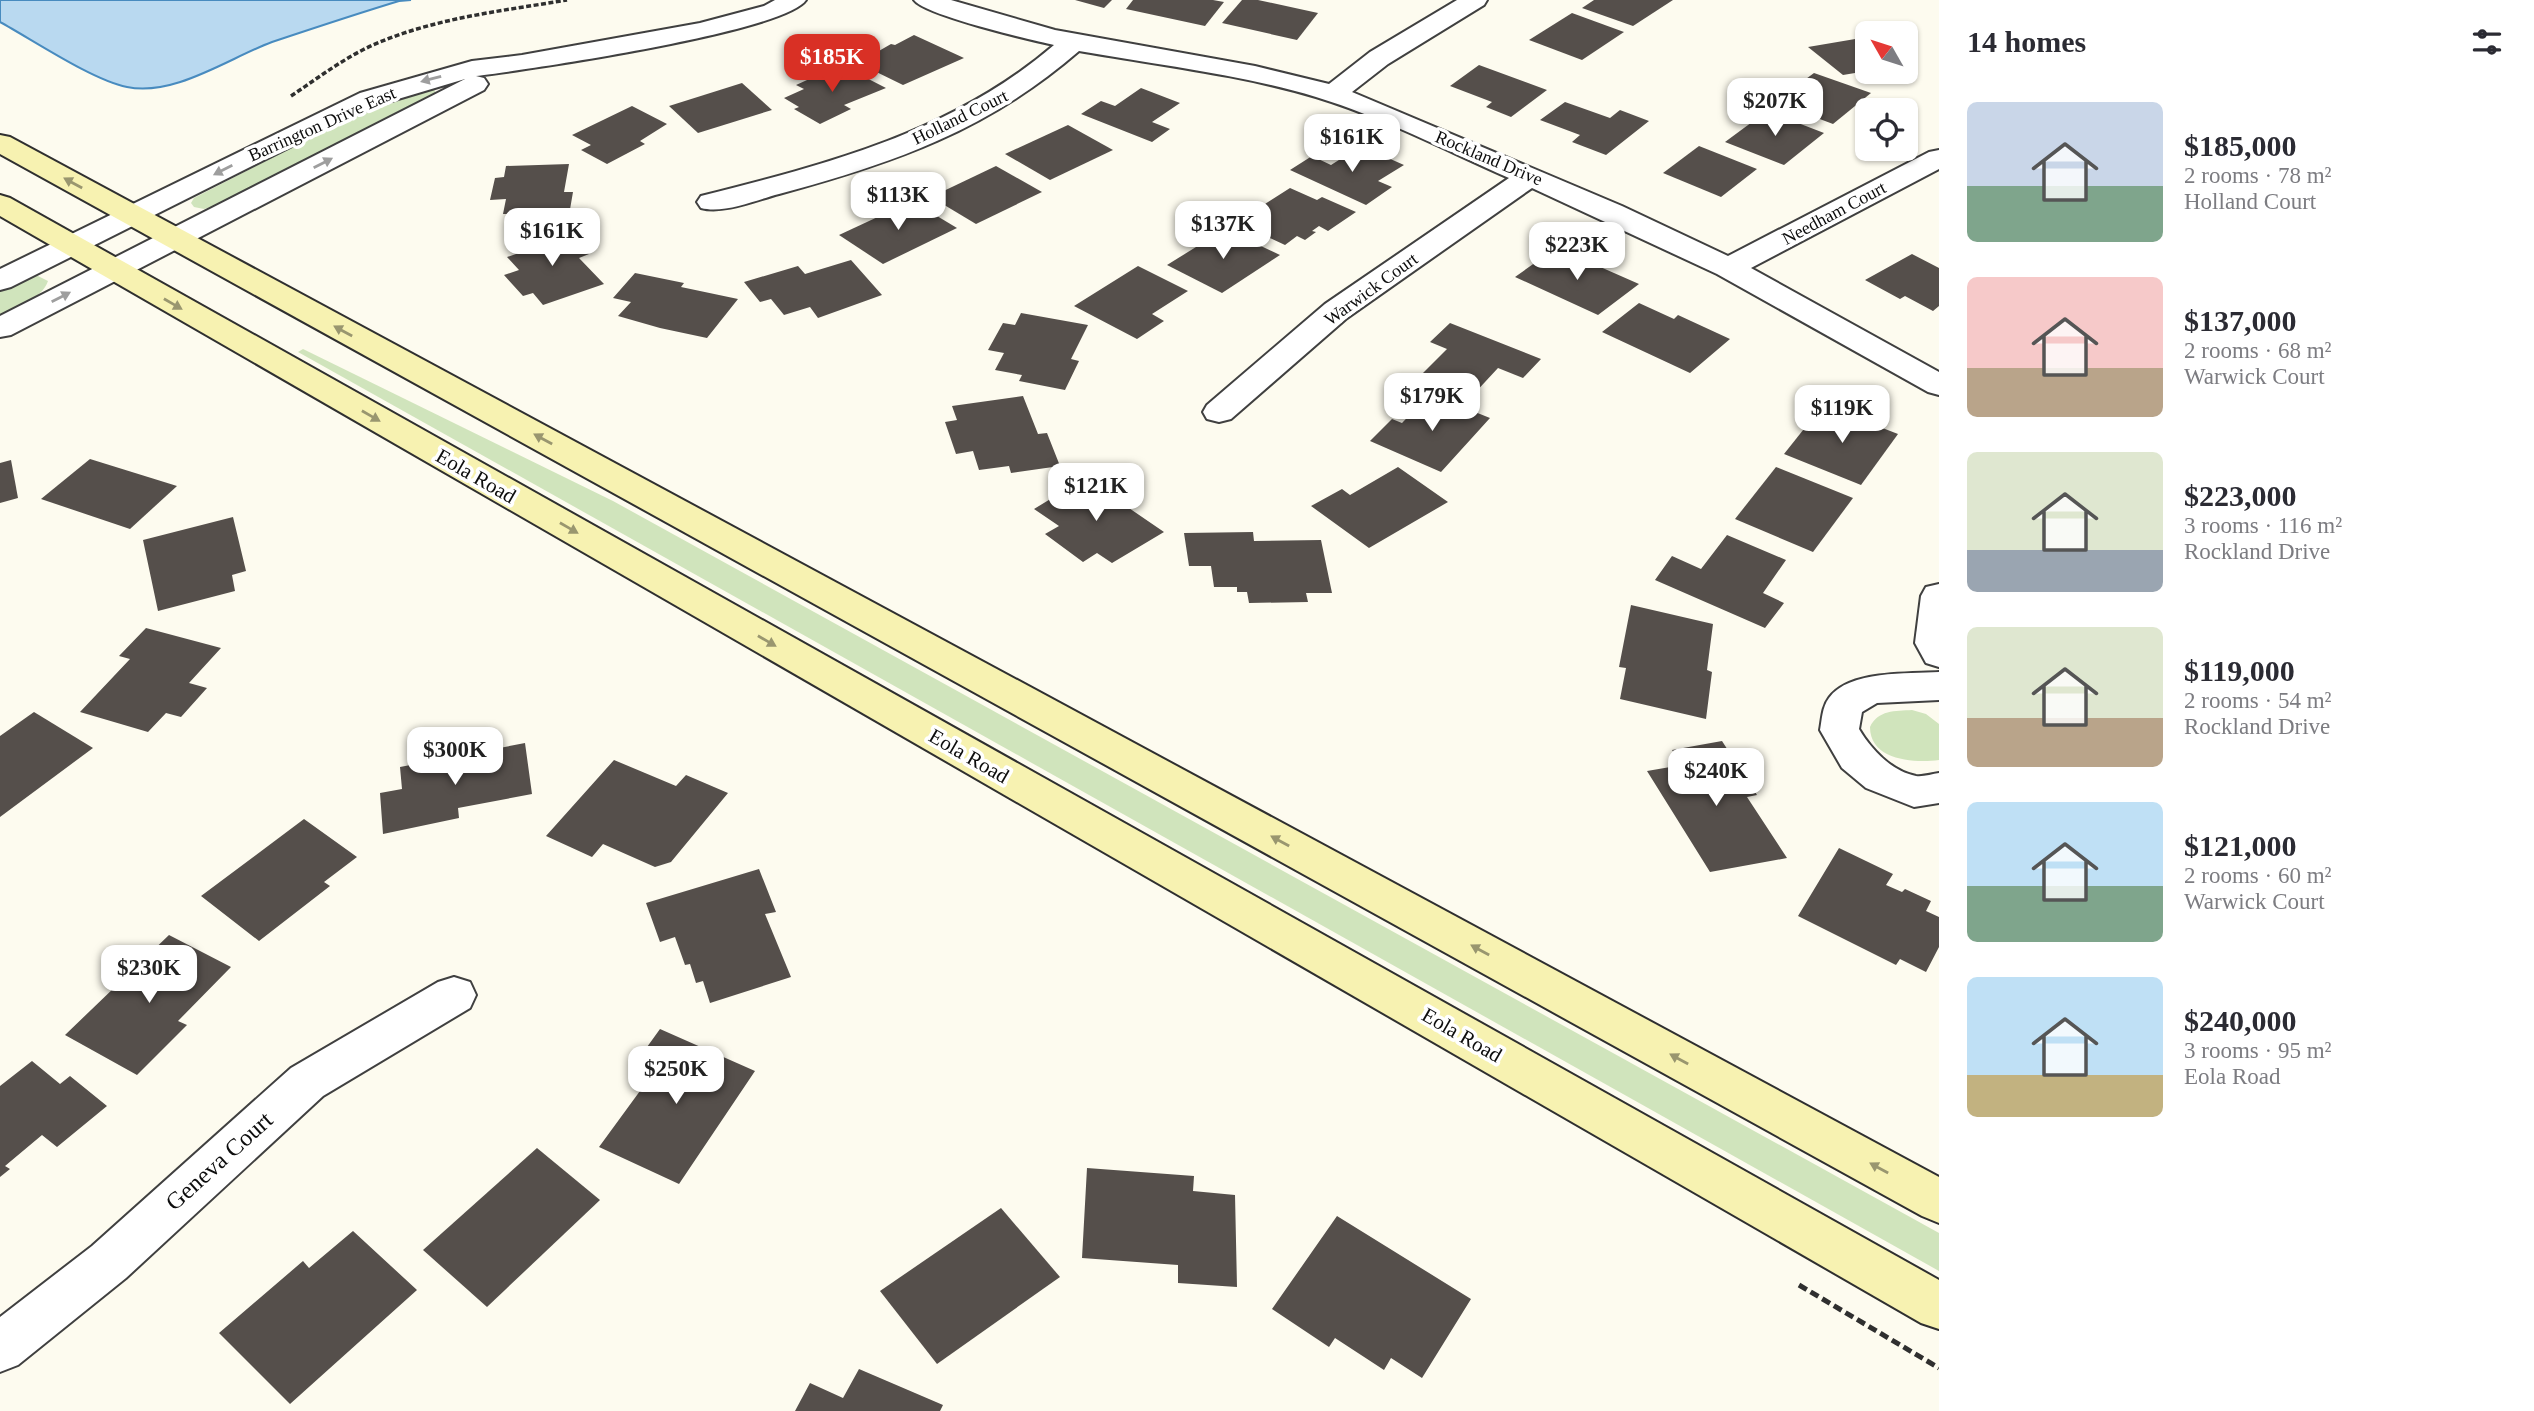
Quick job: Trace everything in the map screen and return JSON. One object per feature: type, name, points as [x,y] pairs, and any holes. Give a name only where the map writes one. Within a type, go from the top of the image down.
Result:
[{"type":"street","name":"Barrington Drive East","points":[[0,281],[369,99],[472,69],[522,63],[702,30],[772,11],[794,0]]},
{"type":"street","name":"Rockland Drive","points":[[926,0],[1018,29],[1074,42],[1255,74],[1334,93],[1612,212],[1728,268],[1939,385]]},
{"type":"street","points":[[1334,93],[1379,58],[1475,0]]},
{"type":"street","name":"Holland Court","points":[[711,202],[812,177],[888,152],[969,116],[1030,82],[1074,42]]},
{"type":"street","name":"Barrington Drive East","points":[[0,328],[471,86],[522,63]]},
{"type":"street","points":[[0,144],[1939,1201]]},
{"type":"street","name":"Needham Court","points":[[1728,268],[1939,159]]},
{"type":"street","name":"Warwick Court","points":[[1219,412],[1336,311],[1530,176]]},
{"type":"street","name":"Eola Road","points":[[0,204],[1939,1306]]},
{"type":"street","points":[[1939,596],[1934,643],[1939,654]]},
{"type":"street","points":[[1939,686],[1870,690],[1844,705],[1839,730],[1856,758],[1880,777],[1914,792],[1939,788]]},
{"type":"street","name":"Geneva Court","points":[[0,1348],[108,1262],[307,1082],[454,995]]},
{"type":"green space","points":[[433,88],[436,93],[227,202],[204,209],[194,207],[191,203],[194,198],[339,123]]},
{"type":"green space","points":[[36,275],[48,281],[40,293],[28,302],[0,315],[0,288],[22,277]]},
{"type":"green space","points":[[303,349],[613,501],[1939,1233],[1939,1271],[298,352]]},
{"type":"green space","points":[[1912,710],[1926,714],[1939,724],[1939,760],[1918,761],[1896,757],[1877,747],[1872,738],[1870,727],[1882,714]]},
{"type":"water","points":[[0,0],[411,0],[399,1],[272,42],[201,74],[145,89],[127,87],[97,76],[0,22]]},
{"type":"building","points":[[1075,0],[1112,0],[1104,8]]},
{"type":"building","points":[[1133,0],[1224,2],[1205,26],[1126,9]]},
{"type":"building","points":[[1242,0],[1258,0],[1318,13],[1297,40],[1222,23]]},
{"type":"building","points":[[1594,0],[1673,0],[1633,26],[1582,8]]},
{"type":"building","points":[[1572,13],[1624,32],[1582,60],[1529,40]]},
{"type":"building","points":[[914,35],[964,58],[903,85],[858,63],[891,44],[895,45]]},
{"type":"building","points":[[1855,39],[1855,73],[1843,75],[1808,47]]},
{"type":"building","points":[[1479,65],[1547,90],[1511,117],[1486,107],[1492,102],[1450,86]]},
{"type":"building","points":[[847,68],[886,88],[844,105],[851,109],[820,124],[794,109],[799,107],[784,98],[804,89],[796,85],[827,71],[832,74]]},
{"type":"building","points":[[1814,73],[1871,93],[1865,98],[1855,98],[1855,106],[1833,124],[1775,102]]},
{"type":"building","points":[[742,83],[772,110],[698,133],[669,106]]},
{"type":"building","points":[[1141,88],[1180,103],[1152,122],[1170,129],[1152,142],[1081,114],[1101,101],[1115,106]]},
{"type":"building","points":[[1565,102],[1610,118],[1620,110],[1649,121],[1606,155],[1572,142],[1580,135],[1540,120]]},
{"type":"building","points":[[632,106],[667,124],[640,141],[645,144],[607,164],[581,150],[591,145],[572,135]]},
{"type":"building","points":[[1767,111],[1824,133],[1784,165],[1725,142]]},
{"type":"building","points":[[1068,125],[1113,150],[1050,180],[1005,154]]},
{"type":"building","points":[[1361,146],[1404,165],[1378,181],[1392,187],[1366,205],[1290,170],[1312,156],[1331,165]]},
{"type":"building","points":[[1699,146],[1757,169],[1721,197],[1663,173]]},
{"type":"building","points":[[569,164],[564,192],[573,192],[568,221],[523,223],[524,214],[503,214],[506,199],[490,200],[495,178],[504,177],[506,166]]},
{"type":"building","points":[[996,166],[1042,192],[976,224],[931,197]]},
{"type":"building","points":[[1290,188],[1317,200],[1322,197],[1356,212],[1328,231],[1319,226],[1312,231],[1316,232],[1305,240],[1297,236],[1285,245],[1242,225],[1254,217],[1249,214]]},
{"type":"building","points":[[912,201],[957,228],[883,264],[839,235]]},
{"type":"building","points":[[564,228],[589,254],[579,258],[604,284],[543,305],[533,293],[523,296],[504,275],[519,270],[507,257],[531,249],[524,241]]},
{"type":"building","points":[[1225,229],[1280,255],[1222,293],[1167,265]]},
{"type":"building","points":[[1553,250],[1585,265],[1589,262],[1639,284],[1598,315],[1515,277]]},
{"type":"building","points":[[1912,254],[1939,268],[1939,306],[1933,311],[1905,296],[1900,299],[1865,280]]},
{"type":"building","points":[[851,260],[882,295],[818,318],[810,307],[784,315],[771,299],[760,302],[744,282],[798,266],[805,274]]},
{"type":"building","points":[[1138,266],[1188,291],[1152,314],[1164,321],[1137,339],[1074,306]]},
{"type":"building","points":[[635,273],[684,283],[681,287],[738,299],[707,338],[660,328],[618,316],[631,302],[613,298]]},
{"type":"building","points":[[1639,303],[1674,319],[1678,315],[1730,339],[1690,373],[1602,332]]},
{"type":"building","points":[[1021,313],[1088,325],[1071,359],[1079,361],[1065,390],[1019,381],[1022,375],[995,370],[1004,353],[988,350],[1003,323],[1015,325]]},
{"type":"building","points":[[1450,323],[1541,359],[1523,378],[1498,368],[1472,396],[1421,375],[1447,349],[1430,342]]},
{"type":"building","points":[[1430,394],[1490,418],[1441,472],[1370,441],[1392,419],[1402,423]]},
{"type":"building","points":[[1023,396],[1038,434],[1047,433],[1060,466],[1011,473],[1009,466],[979,470],[973,451],[956,454],[945,422],[957,420],[952,406]]},
{"type":"building","points":[[1823,405],[1898,434],[1861,485],[1784,454]]},
{"type":"building","points":[[90,459],[177,486],[130,529],[41,499]]},
{"type":"building","points":[[11,460],[18,498],[0,503],[0,463]]},
{"type":"building","points":[[1398,467],[1448,502],[1369,548],[1311,506],[1342,489],[1350,495]]},
{"type":"building","points":[[1776,467],[1853,498],[1813,552],[1735,519]]},
{"type":"building","points":[[1085,478],[1164,532],[1112,563],[1097,553],[1083,562],[1045,534],[1059,526],[1034,509]]},
{"type":"building","points":[[233,517],[246,571],[232,575],[235,591],[158,611],[143,540]]},
{"type":"building","points":[[1253,532],[1254,541],[1321,540],[1332,593],[1306,593],[1308,602],[1249,603],[1247,592],[1237,592],[1237,587],[1214,587],[1211,566],[1189,566],[1184,533]]},
{"type":"building","points":[[1727,535],[1786,560],[1763,593],[1784,603],[1765,628],[1655,580],[1672,556],[1701,569]]},
{"type":"building","points":[[1631,605],[1713,624],[1707,670],[1712,672],[1706,719],[1620,699],[1626,668],[1619,667]]},
{"type":"building","points":[[146,628],[221,648],[189,683],[207,688],[181,717],[166,713],[148,732],[80,712],[130,659],[119,656]]},
{"type":"building","points":[[34,712],[93,748],[0,817],[0,736]]},
{"type":"building","points":[[1722,741],[1757,795],[1747,797],[1787,858],[1710,872],[1647,771],[1682,765],[1672,750]]},
{"type":"building","points":[[525,743],[532,794],[458,808],[459,818],[383,834],[380,793],[402,789],[400,767]]},
{"type":"building","points":[[614,760],[676,786],[686,775],[728,793],[671,862],[655,867],[603,844],[592,857],[546,836]]},
{"type":"building","points":[[304,819],[357,857],[324,882],[330,886],[259,941],[201,896]]},
{"type":"building","points":[[1839,848],[1893,874],[1886,885],[1902,892],[1905,889],[1931,901],[1926,911],[1939,917],[1939,947],[1926,972],[1900,959],[1896,965],[1798,916]]},
{"type":"building","points":[[759,869],[776,912],[765,914],[791,977],[710,1003],[703,981],[696,983],[690,964],[685,965],[675,937],[660,942],[646,903]]},
{"type":"building","points":[[169,935],[231,967],[178,1021],[187,1025],[137,1075],[65,1035]]},
{"type":"building","points":[[660,1029],[755,1071],[679,1184],[599,1147],[648,1080],[629,1072]]},
{"type":"building","points":[[32,1061],[60,1084],[70,1076],[107,1106],[57,1147],[42,1135],[5,1166],[10,1169],[0,1177],[0,1086]]},
{"type":"building","points":[[537,1148],[600,1200],[487,1307],[423,1250]]},
{"type":"building","points":[[1087,1168],[1194,1176],[1193,1191],[1235,1195],[1237,1287],[1178,1283],[1178,1265],[1082,1258]]},
{"type":"building","points":[[1001,1208],[1060,1277],[937,1364],[880,1291]]},
{"type":"building","points":[[1337,1216],[1471,1299],[1422,1378],[1391,1358],[1384,1370],[1335,1338],[1329,1347],[1272,1309]]},
{"type":"building","points":[[353,1231],[417,1290],[290,1404],[219,1333],[303,1261],[309,1268]]},
{"type":"building","points":[[859,1369],[943,1405],[940,1411],[795,1411],[810,1383],[843,1398]]}]
